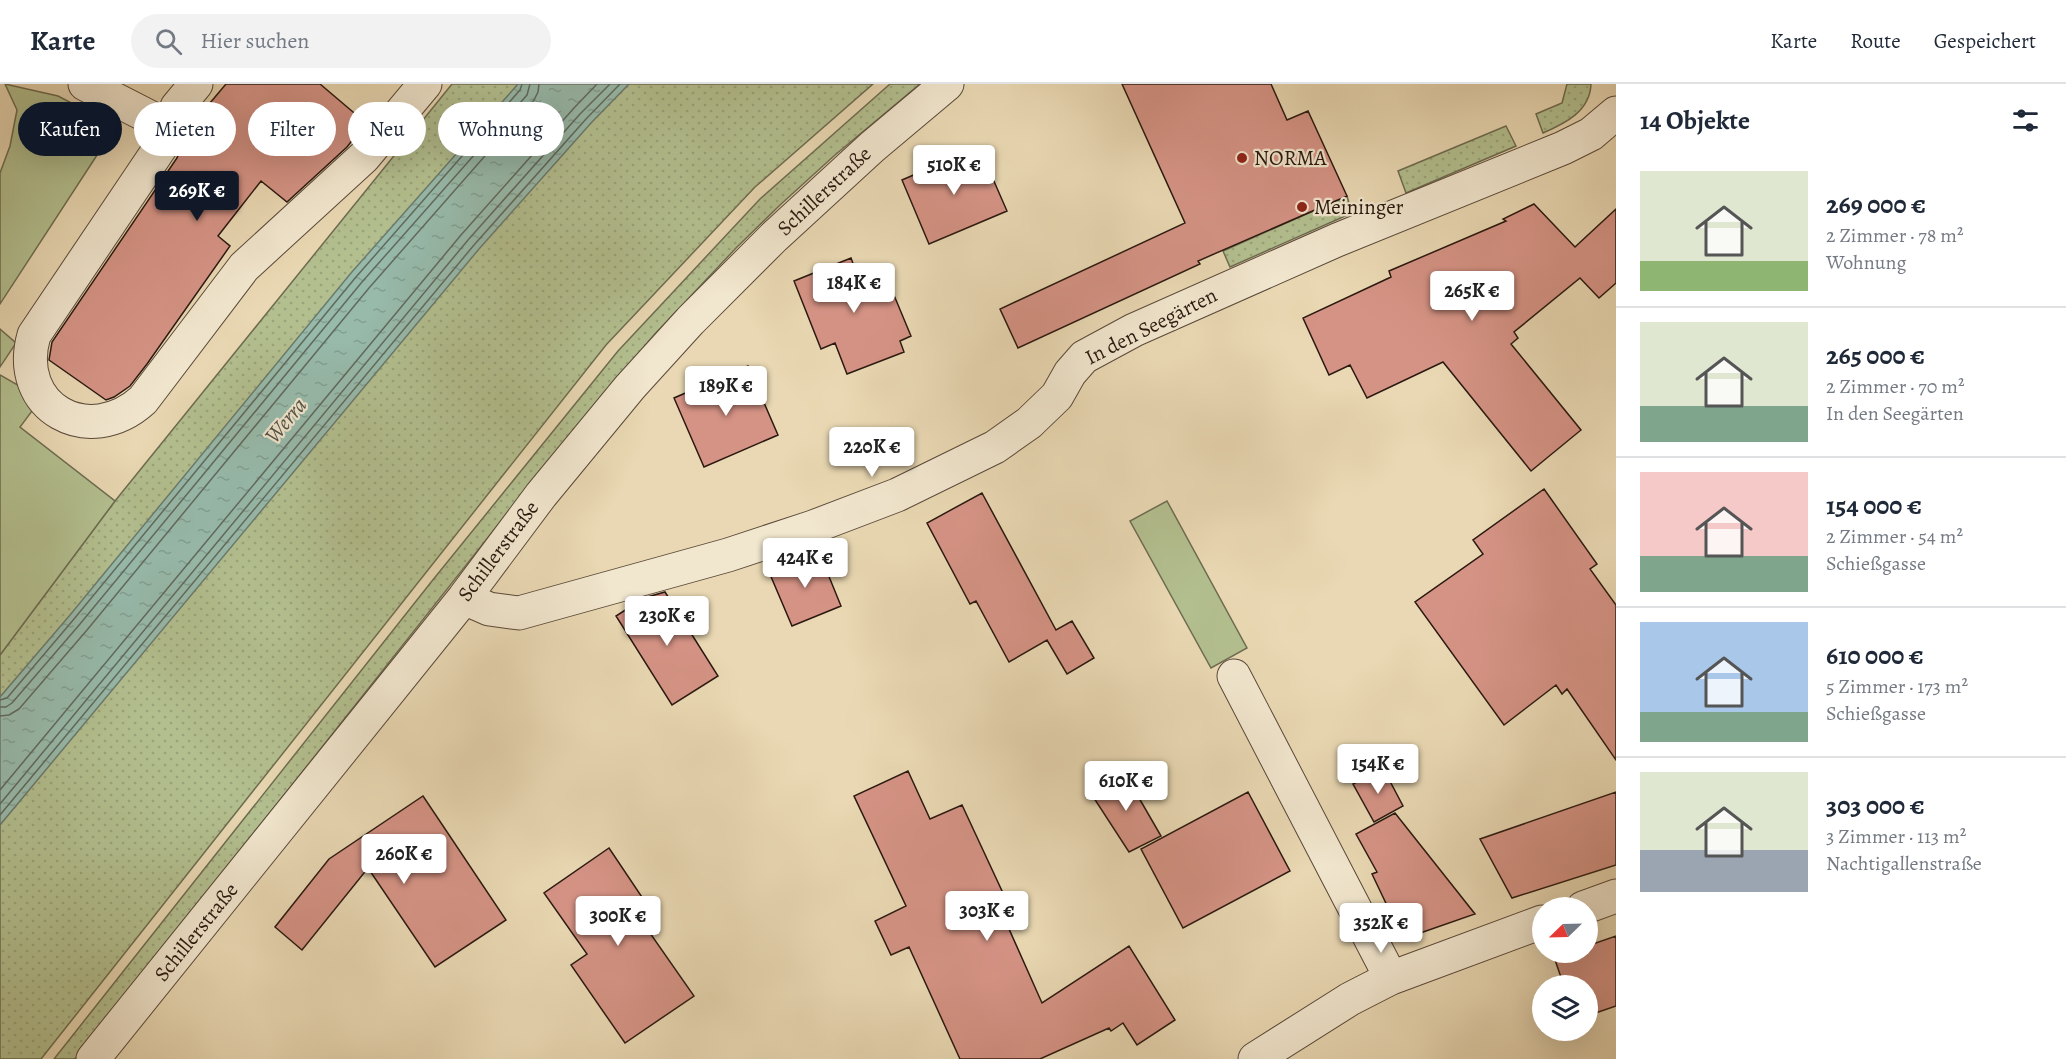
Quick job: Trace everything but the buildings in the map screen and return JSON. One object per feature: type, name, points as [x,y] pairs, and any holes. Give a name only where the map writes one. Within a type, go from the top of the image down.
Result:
[{"type":"street","points":[[85,84],[134,108]]},
{"type":"street","points":[[181,102],[196,84]]},
{"type":"street","points":[[155,156],[34,335],[30,356],[32,379],[42,397],[55,410],[84,422],[110,420],[122,416],[138,405],[244,267],[364,157],[424,84]]},
{"type":"street","name":"Schillerstraße","points":[[93,1059],[464,598],[541,495],[630,387],[690,321],[782,229],[872,147],[947,84]]},
{"type":"street","name":"In den Seegärten","points":[[464,598],[489,609],[519,613],[728,555],[813,527],[897,495],[995,447],[1029,423],[1058,396],[1070,374],[1084,357],[1126,334],[1231,285],[1563,148],[1591,134],[1616,114]]},
{"type":"street","points":[[1234,676],[1391,978]]},
{"type":"street","points":[[1598,903],[1616,896]]},
{"type":"street","points":[[1255,1059],[1350,999],[1391,978],[1532,926]]},
{"type":"green space","points":[[5,84],[58,96],[70,102],[18,102],[18,156],[96,156],[0,304],[0,173],[10,146],[17,110]]},
{"type":"green space","points":[[452,84],[873,84],[755,187],[606,345],[41,1059],[0,1059],[0,655],[115,501],[394,156],[426,156],[426,116]]},
{"type":"green space","points":[[890,84],[920,84],[835,155],[780,205],[654,335],[558,449],[75,1059],[54,1059],[432,581],[618,351],[760,199]]},
{"type":"green space","points":[[1567,84],[1591,84],[1586,102],[1575,115],[1543,133],[1536,114],[1562,103]]},
{"type":"green space","points":[[1506,126],[1516,146],[1406,193],[1398,171]]},
{"type":"green space","points":[[1347,196],[1352,213],[1230,267],[1223,251]]},
{"type":"green space","points":[[0,329],[16,343],[0,367]]},
{"type":"green space","points":[[0,375],[23,388],[35,407],[20,427],[115,501],[0,655]]},
{"type":"green space","points":[[1167,501],[1247,648],[1211,668],[1130,521]]},
{"type":"water","points":[[518,84],[629,84],[564,153],[564,102],[502,102]]},
{"type":"water","name":"Werra","points":[[454,156],[562,156],[479,249],[0,825],[0,697],[351,273]]},
{"type":"place","name":"NORMA","points":[[1242,158]]},
{"type":"place","name":"Meininger","points":[[1302,207]]}]
